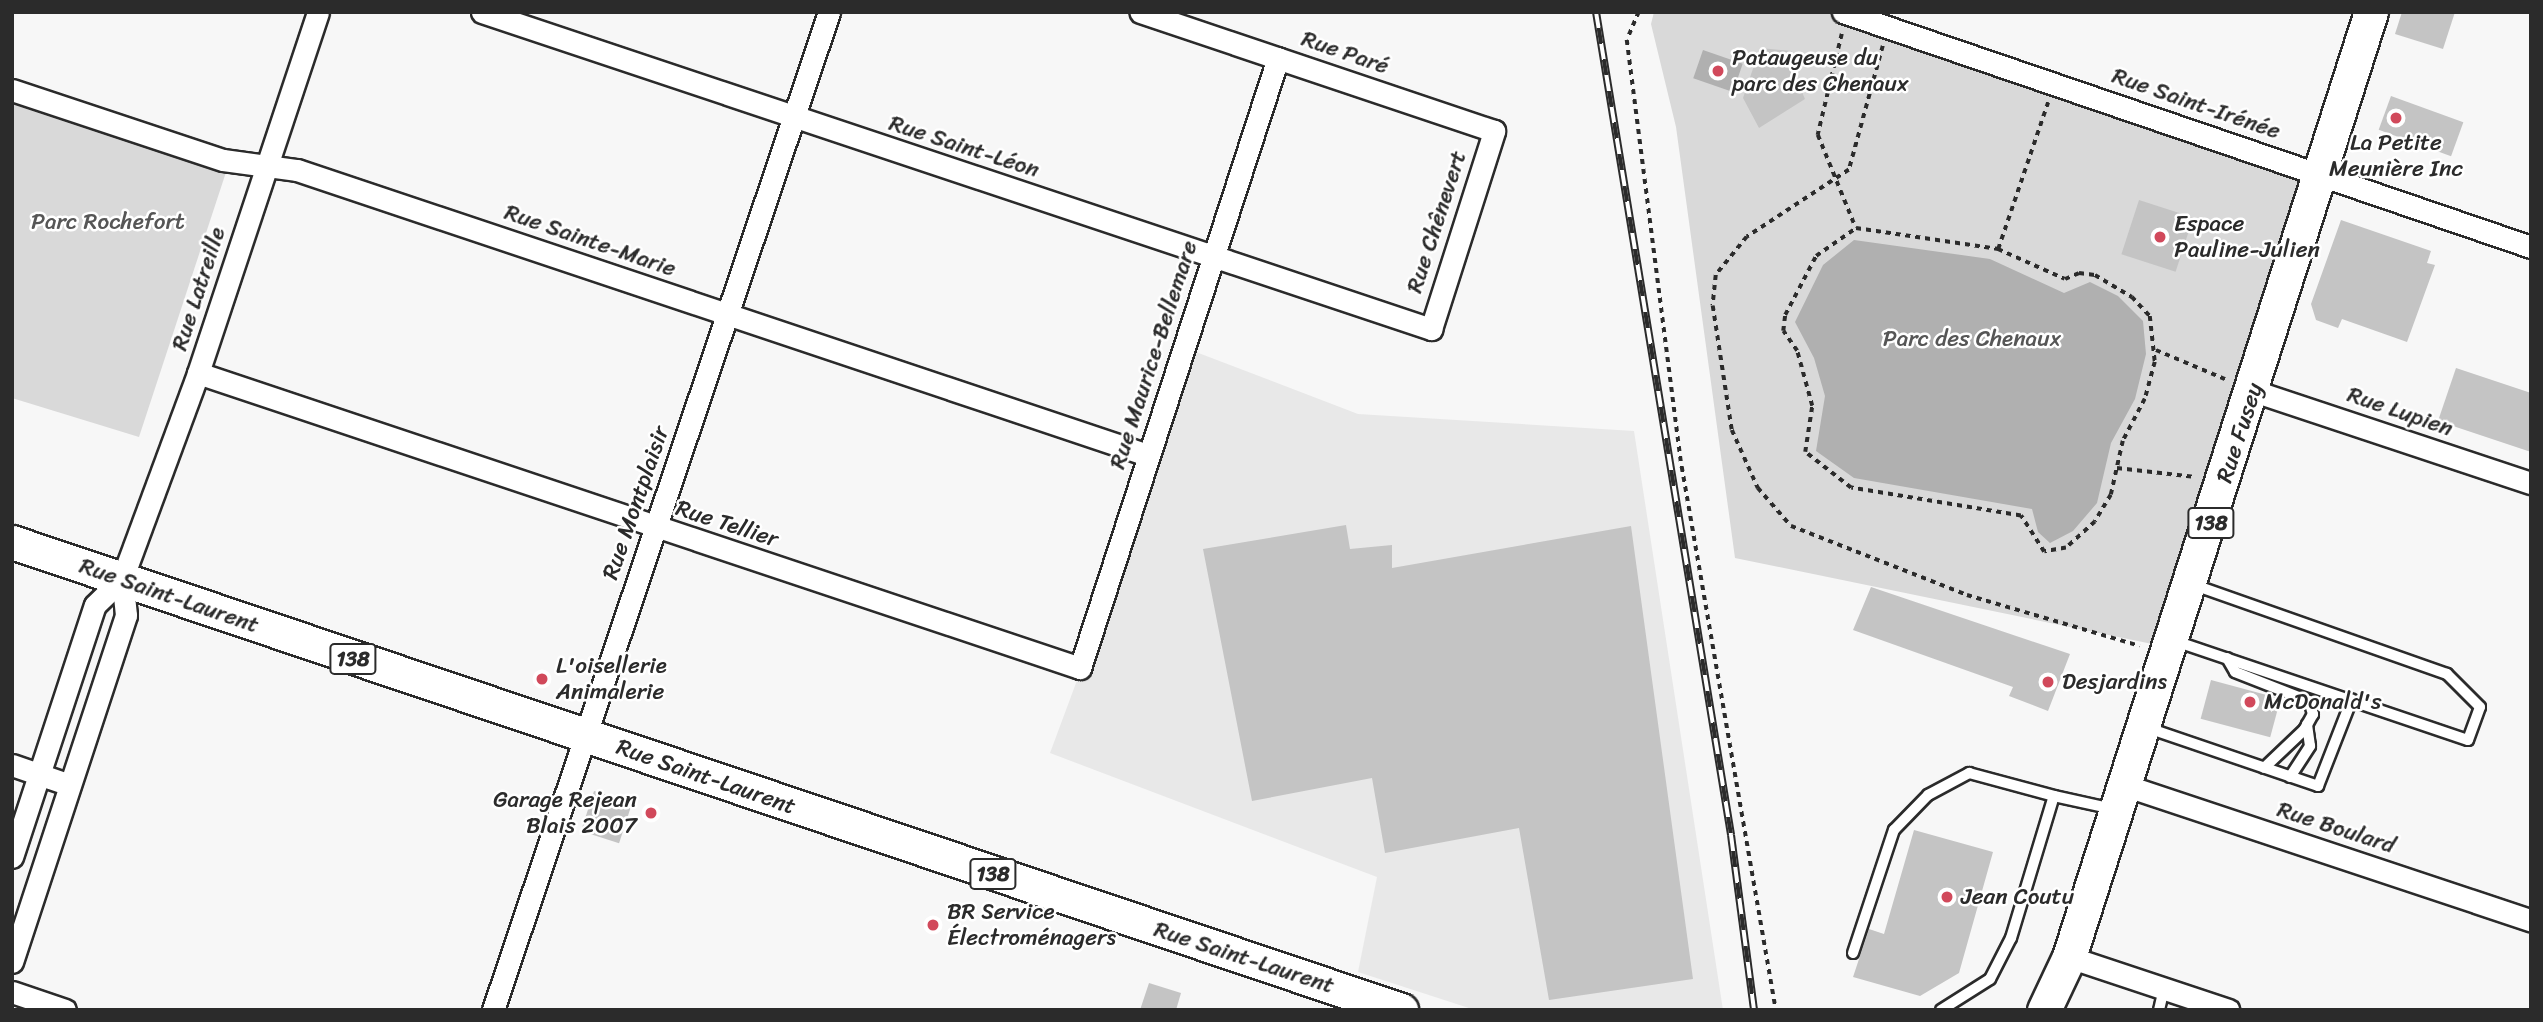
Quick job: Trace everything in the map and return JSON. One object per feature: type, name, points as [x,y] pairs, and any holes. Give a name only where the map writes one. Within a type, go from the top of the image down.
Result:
[{"type":"main road","name":"Rue Fusey","points":[[2044,1010],[2069,957],[2225,481],[2371,12]]},
{"type":"main road","name":"Rue Saint-Laurent","points":[[12,542],[1401,1010]]},
{"type":"street","name":"Rue Latreille","points":[[12,857],[95,606],[122,579],[198,373],[318,12]]},
{"type":"street","name":"Rue Saint-Léon","points":[[482,12],[1431,329]]},
{"type":"street","name":"Rue Montplaisir","points":[[493,1010],[829,12]]},
{"type":"street","name":"Rue Paré","points":[[1140,12],[1494,131]]},
{"type":"street","name":"Rue Saint-Irénée","points":[[1845,13],[2531,247]]},
{"type":"street","name":"Rue Maurice-Bellemare","points":[[1080,668],[1278,58]]},
{"type":"street","name":"Rue Sainte-Marie","points":[[12,90],[223,160],[297,170],[1148,455]]},
{"type":"street","name":"Rue Chênevert","points":[[1431,329],[1494,131]]},
{"type":"street","name":"Rue Tellier","points":[[198,373],[1080,668]]},
{"type":"street","name":"Rue Lupien","points":[[2253,391],[2531,484]]},
{"type":"street","name":"Rue Latreille","points":[[12,962],[126,615],[122,579]]},
{"type":"street","points":[[12,765],[70,785]]},
{"type":"street","name":"Rue Boulard","points":[[2120,797],[2531,920]]},
{"type":"street","points":[[2069,957],[2228,1010]]},
{"type":"street","points":[[12,992],[65,1010]]},
{"type":"lane","points":[[2170,648],[2227,658],[2468,740],[2480,707],[2447,674],[2191,584]]},
{"type":"lane","points":[[2227,658],[2235,672],[2309,701],[2313,713],[2307,724],[2264,768]]},
{"type":"lane","points":[[2144,726],[2318,786],[2352,699]]},
{"type":"lane","points":[[2290,777],[2310,746],[2307,724]]},
{"type":"lane","points":[[1853,953],[1895,830],[1928,795],[1969,772],[2054,796],[2120,797]]},
{"type":"lane","points":[[1941,1010],[1990,979],[2006,949],[2054,796]]},
{"type":"lane","points":[[2159,1010],[2164,989]]},
{"type":"path","points":[[1639,12],[1627,40],[1682,467],[1776,1010]]},
{"type":"path","points":[[1845,13],[1818,135],[1856,228]]},
{"type":"path","points":[[1888,27],[1849,170],[1747,237],[1716,275],[1713,306],[1732,430],[1758,488],[1791,526],[1833,546],[1967,595],[2170,648]]},
{"type":"path","points":[[1998,249],[2054,84]]},
{"type":"path","points":[[1856,228],[1998,249],[2065,279],[2080,273],[2095,275],[2132,297],[2150,316],[2156,350],[2145,399],[2123,441],[2111,495],[2095,522],[2066,548],[2044,552],[2021,516],[1851,488],[1805,452],[1812,406],[1804,370],[1783,331],[1785,315],[1816,256],[1856,228]]},
{"type":"path","points":[[2156,350],[2253,391]]},
{"type":"path","points":[[2117,468],[2225,481]]},
{"type":"shaded area","name":"Pataugeuse du parc des Chenaux","points":[[1703,50],[1743,64],[1733,92],[1693,78]]},
{"type":"shaded area","points":[[1854,240],[1990,259],[2064,293],[2090,282],[2118,296],[2143,321],[2146,354],[2135,399],[2111,443],[2097,503],[2073,531],[2050,543],[2038,532],[2032,509],[1854,478],[1816,451],[1825,396],[1814,358],[1795,322],[1823,265]]},
{"type":"shaded area","points":[[1188,349],[1358,414],[1634,431],[1723,1010],[1475,1010],[1358,972],[1377,877],[1050,753],[1160,457]]},
{"type":"green space","name":"Parc des Chenaux","points":[[1654,12],[1824,12],[2305,173],[2162,646],[1735,558],[1676,127],[1651,24]]},
{"type":"green space","name":"Parc Rochefort","points":[[12,89],[230,160],[139,437],[12,398]]},
{"type":"building","points":[[2402,12],[2455,12],[2443,49],[2395,34]]},
{"type":"building","points":[[1760,48],[1792,51],[1792,69],[1805,99],[1759,128],[1743,98]]},
{"type":"building","points":[[2391,96],[2463,122],[2451,156],[2379,130]]},
{"type":"building","points":[[2139,200],[2193,218],[2176,272],[2121,254]]},
{"type":"building","points":[[2341,220],[2431,251],[2427,263],[2435,265],[2407,342],[2342,319],[2338,328],[2316,320],[2311,304]]},
{"type":"building","points":[[2456,368],[2531,393],[2531,452],[2438,421]]},
{"type":"building","points":[[1346,525],[1350,549],[1392,545],[1392,568],[1631,526],[1693,979],[1549,1000],[1519,828],[1385,853],[1372,778],[1252,801],[1203,549]]},
{"type":"building","points":[[1871,587],[2070,654],[2048,711],[2009,696],[2013,687],[1853,630]]},
{"type":"building","points":[[2211,680],[2281,699],[2270,737],[2201,719]]},
{"type":"building","points":[[594,791],[632,803],[619,843],[581,831]]},
{"type":"building","points":[[1914,830],[1993,852],[1959,973],[1920,996],[1853,977],[1869,929],[1884,934]]},
{"type":"building","points":[[1149,983],[1181,993],[1176,1010],[1140,1010]]},
{"type":"railway","points":[[1596,12],[1731,835],[1754,1010]]},
{"type":"place","name":"Pataugeuse du parc des Chenaux","points":[[1718,71]]},
{"type":"place","name":"La Petite Meunière Inc","points":[[2396,118]]},
{"type":"place","name":"Espace Pauline-Julien","points":[[2160,237]]},
{"type":"place","name":"L'oisellerie Animalerie","points":[[542,679]]},
{"type":"place","name":"Desjardins","points":[[2048,682]]},
{"type":"place","name":"McDonald's","points":[[2250,702]]},
{"type":"place","name":"Garage Rejean Blais 2007","points":[[651,813]]},
{"type":"place","name":"Jean Coutu","points":[[1947,897]]},
{"type":"place","name":"BR Service Électroménagers","points":[[933,925]]}]
